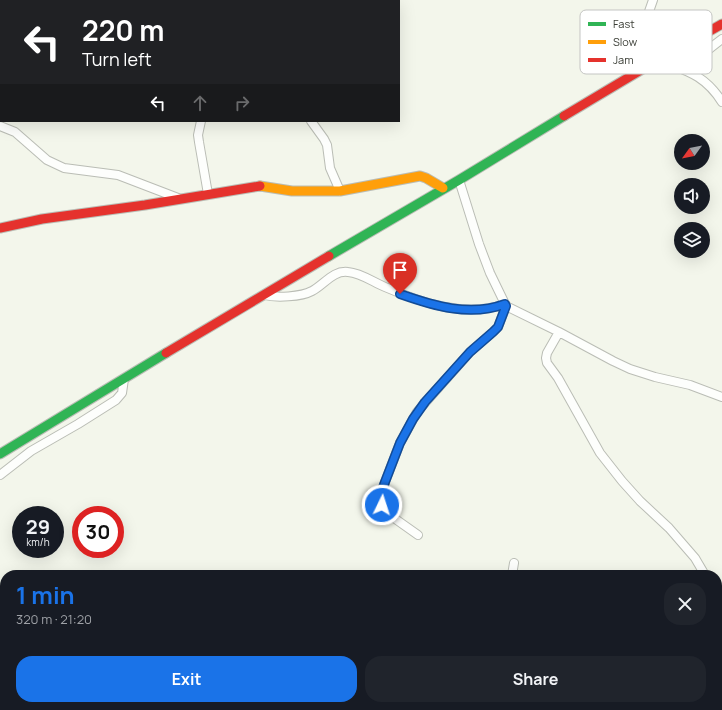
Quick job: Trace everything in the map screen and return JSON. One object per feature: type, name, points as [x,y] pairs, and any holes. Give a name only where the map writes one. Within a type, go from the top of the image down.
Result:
[{"type":"main road","points":[[712,30],[722,24]]},
{"type":"main road","points":[[0,454],[262,295],[459,180],[634,74]]},
{"type":"main road","points":[[0,228],[258,186],[292,190],[340,190],[420,176],[443,188]]},
{"type":"street","points":[[650,10],[653,0]]},
{"type":"street","points":[[712,47],[722,40]]},
{"type":"street","points":[[693,74],[712,87],[722,102]]},
{"type":"street","points":[[200,122],[198,134],[208,194]]},
{"type":"street","points":[[312,122],[324,139],[330,168],[340,190]]},
{"type":"street","points":[[0,126],[15,132],[48,160],[64,168],[118,175],[178,198]]},
{"type":"street","points":[[459,180],[479,244],[490,273],[506,305],[613,361],[655,377],[690,386],[722,397]]},
{"type":"street","points":[[262,295],[279,297],[308,293],[338,273],[348,272],[354,273],[400,294],[445,307],[484,309],[506,305]]},
{"type":"street","points":[[418,536],[394,518],[382,505],[380,496],[385,482],[400,443],[418,412],[470,352],[498,327],[506,305]]},
{"type":"street","points":[[559,332],[547,353],[546,358],[600,453],[640,501],[669,528],[695,558],[702,570]]},
{"type":"street","points":[[0,475],[31,452],[116,400],[122,393],[124,378]]},
{"type":"street","points":[[513,570],[514,563]]},
{"type":"traffic: fast","points":[[329,256],[459,180],[564,116]]},
{"type":"traffic: fast","points":[[0,454],[166,353]]},
{"type":"traffic: slow","points":[[260,186],[292,191],[340,191],[420,176],[443,188]]},
{"type":"traffic: jam","points":[[712,30],[722,24]]},
{"type":"traffic: jam","points":[[564,116],[634,74]]},
{"type":"traffic: jam","points":[[0,228],[42,219],[145,205],[260,186]]},
{"type":"traffic: jam","points":[[166,353],[329,256]]},
{"type":"route","points":[[382,505],[380,496],[385,482],[400,443],[413,419],[425,402],[470,352],[498,327],[506,306],[505,304],[494,308],[461,309],[428,303],[400,294]]}]
